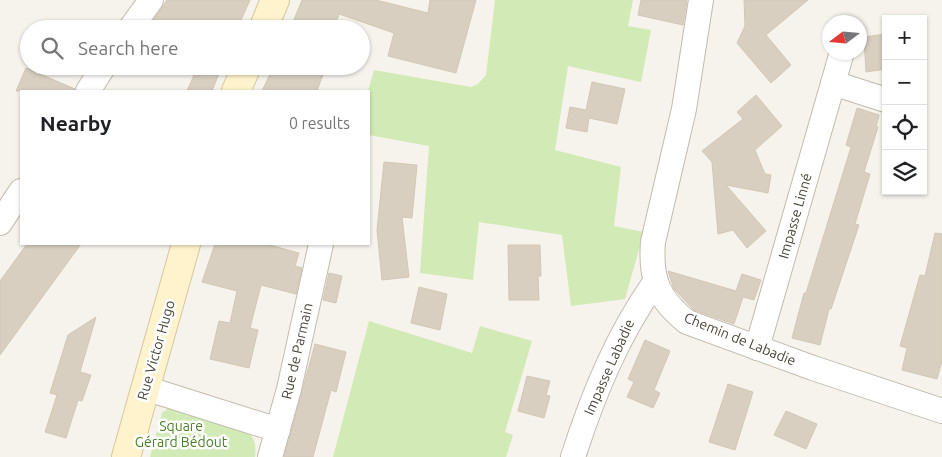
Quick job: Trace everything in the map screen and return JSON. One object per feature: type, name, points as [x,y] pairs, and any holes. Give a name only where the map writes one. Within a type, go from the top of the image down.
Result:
[{"type":"main road","points":[[267,20],[275,0]]},
{"type":"main road","points":[[236,90],[243,75]]},
{"type":"main road","name":"Rue Victor Hugo","points":[[126,457],[186,245]]},
{"type":"street","points":[[137,20],[151,0]]},
{"type":"street","name":"Chemin de Labadie","points":[[701,0],[684,109],[651,262],[655,282],[663,298],[674,312],[688,322],[912,403],[942,411]]},
{"type":"street","name":"Impasse Linné","points":[[757,348],[840,60]]},
{"type":"street","points":[[89,90],[98,75]]},
{"type":"street","points":[[833,84],[882,99]]},
{"type":"street","points":[[0,223],[20,193]]},
{"type":"street","name":"Rue de Parmain","points":[[270,457],[289,389],[321,245]]},
{"type":"street","name":"Impasse Labadie","points":[[574,457],[589,409],[621,334],[655,282]]},
{"type":"street","points":[[145,388],[278,430]]},
{"type":"green space","points":[[495,0],[633,0],[628,26],[651,30],[641,82],[568,66],[555,150],[621,167],[614,226],[644,232],[625,299],[571,306],[562,235],[479,222],[473,280],[420,273],[429,146],[370,135],[370,90],[368,90],[374,70],[471,87],[478,84],[486,75]]},
{"type":"green space","points":[[369,321],[472,353],[480,326],[532,341],[505,432],[513,435],[506,457],[333,457]]},
{"type":"green space","name":"Square Gérard Bédout","points":[[170,407],[225,423],[245,431],[254,442],[255,457],[150,457],[162,413]]},
{"type":"building","points":[[167,0],[250,0],[241,20],[153,20]]},
{"type":"building","points":[[302,0],[376,0],[428,13],[430,0],[476,0],[456,73],[388,56],[394,33],[370,25],[370,20],[356,20],[339,14],[337,20],[294,20]]},
{"type":"building","points":[[641,0],[687,0],[683,25],[638,15]]},
{"type":"building","points":[[744,0],[808,0],[766,35],[791,65],[771,83],[737,43],[745,26]]},
{"type":"building","points":[[882,35],[882,70],[866,72],[867,37]]},
{"type":"building","points":[[23,75],[42,75],[75,89],[74,90],[16,91]]},
{"type":"building","points":[[194,75],[218,75],[212,90],[187,90]]},
{"type":"building","points":[[270,75],[323,75],[317,90],[262,90]]},
{"type":"building","points":[[592,82],[625,89],[617,124],[589,118],[587,132],[566,128],[570,107],[586,110]]},
{"type":"building","points":[[756,95],[782,126],[755,150],[765,174],[771,175],[768,193],[726,185],[766,231],[747,248],[733,230],[718,234],[712,162],[702,151],[743,119],[737,112]]},
{"type":"building","points":[[857,108],[879,115],[876,127],[878,127],[864,172],[870,174],[855,224],[859,225],[831,309],[829,309],[820,345],[792,338],[804,293],[806,293],[851,147],[846,145]]},
{"type":"building","points":[[384,162],[417,165],[412,218],[402,217],[409,277],[382,280],[377,230]]},
{"type":"building","points":[[935,233],[942,234],[942,361],[937,379],[902,370],[907,348],[900,346],[920,275],[925,276]]},
{"type":"building","points":[[26,245],[80,245],[0,355],[0,281]]},
{"type":"building","points":[[215,245],[270,245],[299,253],[295,266],[302,268],[296,294],[261,285],[250,328],[258,330],[249,368],[210,359],[219,321],[230,323],[237,291],[202,282]]},
{"type":"building","points":[[508,245],[540,245],[541,276],[538,276],[539,300],[509,300]]},
{"type":"building","points":[[668,271],[736,291],[742,274],[761,280],[754,300],[743,297],[734,324],[694,310],[674,289]]},
{"type":"building","points":[[329,273],[342,276],[336,303],[323,300]]},
{"type":"building","points":[[419,287],[447,294],[440,330],[411,323]]},
{"type":"building","points":[[96,317],[80,372],[91,375],[82,401],[78,400],[66,438],[45,432],[57,395],[50,393],[68,335]]},
{"type":"building","points":[[645,340],[670,351],[654,390],[660,393],[653,408],[627,397],[634,382],[628,379]]},
{"type":"building","points":[[315,344],[346,352],[336,392],[331,390],[313,457],[284,457]]},
{"type":"building","points":[[527,376],[550,381],[546,395],[550,396],[544,418],[518,411]]},
{"type":"building","points":[[728,384],[753,392],[735,450],[709,442]]},
{"type":"building","points":[[786,411],[817,424],[806,449],[774,435]]}]
